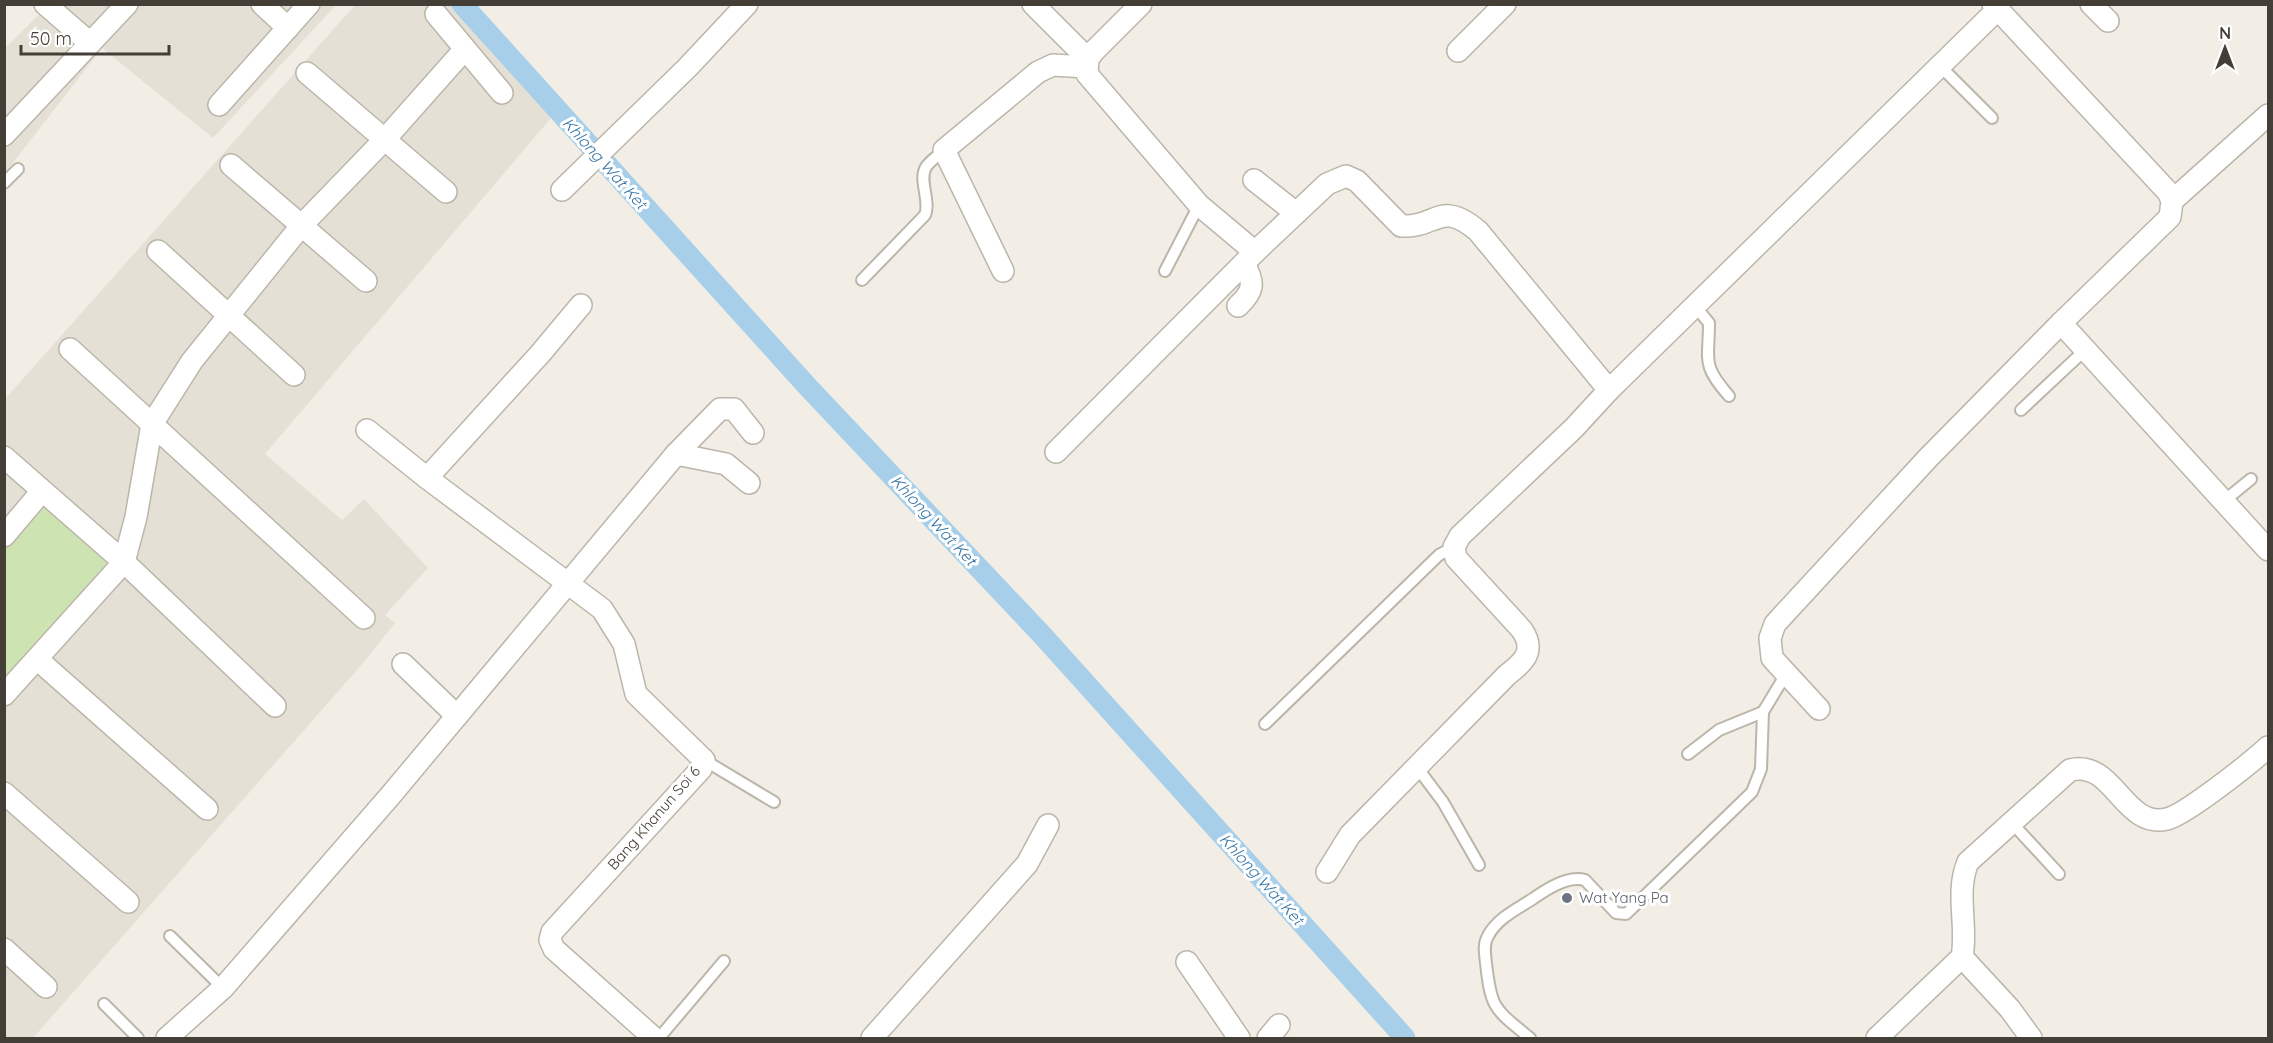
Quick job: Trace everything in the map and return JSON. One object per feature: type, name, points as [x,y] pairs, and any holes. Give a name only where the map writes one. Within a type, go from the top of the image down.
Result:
[{"type":"street","points":[[45,4],[90,43]]},
{"type":"street","points":[[4,135],[127,4]]},
{"type":"street","points":[[262,4],[288,28]]},
{"type":"street","points":[[219,105],[309,4]]},
{"type":"street","points":[[562,190],[747,4]]},
{"type":"street","points":[[1033,4],[1087,63]]},
{"type":"street","points":[[1140,4],[1087,63],[1087,74],[1199,205],[1250,258],[1253,288],[1238,306]]},
{"type":"street","points":[[1458,51],[1505,4]]},
{"type":"street","points":[[2091,4],[2108,21]]},
{"type":"street","points":[[1327,872],[1350,835],[1507,675],[1525,661],[1529,640],[1456,558],[1454,547],[1460,536],[1574,428],[1609,390],[1940,66],[1995,7],[2168,192],[2172,201],[2170,217],[2061,323],[1928,458],[1774,624],[1769,649],[1772,658],[1819,709]]},
{"type":"street","points":[[436,14],[502,93]]},
{"type":"street","points":[[4,695],[124,562],[136,517],[152,424],[192,361],[301,226],[386,138],[465,49]]},
{"type":"street","points":[[1004,271],[944,150],[1038,72],[1053,65],[1087,63]]},
{"type":"street","points":[[308,73],[446,192]]},
{"type":"street","points":[[2172,201],[2268,115]]},
{"type":"street","points":[[231,165],[366,281]]},
{"type":"street","points":[[1056,452],[1296,213],[1327,184],[1346,176],[1357,181],[1401,226],[1410,226],[1434,217],[1451,215],[1462,218],[1478,231],[1609,390]]},
{"type":"street","points":[[1254,180],[1296,213]]},
{"type":"street","points":[[158,251],[294,375]]},
{"type":"street","points":[[427,478],[540,354],[581,305]]},
{"type":"street","points":[[2061,323],[2268,549]]},
{"type":"street","points":[[69,349],[364,618]]},
{"type":"street","points":[[167,1038],[223,988],[457,716],[568,585],[621,516],[676,454],[720,409],[734,409],[753,433]]},
{"type":"street","name":"Bang Khanun Soi 6","points":[[367,430],[427,478],[602,609],[624,644],[636,694],[704,760],[701,769],[552,932],[550,940],[554,949],[654,1038]]},
{"type":"street","points":[[676,454],[726,464],[749,483]]},
{"type":"street","points":[[4,457],[124,562],[275,706]]},
{"type":"street","points":[[4,536],[42,491]]},
{"type":"street","points":[[37,659],[207,809]]},
{"type":"street","points":[[404,664],[457,716]]},
{"type":"street","points":[[1877,1038],[1962,957],[1965,942],[1962,884],[1968,862],[2070,770],[2090,769],[2099,773],[2140,815],[2167,819],[2187,809],[2268,747]]},
{"type":"street","points":[[4,793],[128,902]]},
{"type":"street","points":[[872,1038],[1027,864],[1048,825]]},
{"type":"street","points":[[4,949],[46,987]]},
{"type":"street","points":[[1962,957],[2010,1010],[2031,1038]]},
{"type":"street","points":[[1187,962],[1239,1038]]},
{"type":"lane","points":[[1940,66],[1992,117]]},
{"type":"lane","points":[[862,280],[925,215],[928,208],[924,173],[926,167],[944,150]]},
{"type":"lane","points":[[4,183],[18,169]]},
{"type":"lane","points":[[1165,271],[1199,205]]},
{"type":"lane","points":[[1695,306],[1709,323],[1706,353],[1709,369],[1729,396]]},
{"type":"lane","points":[[2021,410],[2085,350]]},
{"type":"lane","points":[[2224,501],[2251,479]]},
{"type":"lane","points":[[1265,724],[1439,555],[1454,547]]},
{"type":"lane","points":[[1530,1038],[1497,1011],[1490,997],[1485,947],[1487,937],[1495,925],[1537,896],[1572,879],[1585,880],[1616,913],[1626,914],[1752,792],[1761,769],[1763,712],[1786,674]]},
{"type":"lane","points":[[1688,754],[1719,730],[1763,712]]},
{"type":"lane","points":[[704,760],[774,802]]},
{"type":"lane","points":[[1416,766],[1443,802],[1479,865]]},
{"type":"lane","points":[[2012,824],[2059,874]]},
{"type":"lane","points":[[170,936],[223,988]]},
{"type":"lane","points":[[659,1038],[724,961]]},
{"type":"lane","points":[[104,1004],[138,1038]]},
{"type":"shaded area","points":[[49,5],[336,5],[213,138],[102,48],[5,173],[4,49]]},
{"type":"shaded area","points":[[355,5],[463,5],[557,111],[265,454],[342,520],[364,499],[428,568],[385,615],[395,623],[364,662],[33,1038],[5,1038],[5,399]]},
{"type":"green space","points":[[42,491],[124,562],[5,695],[5,536]]},
{"type":"waterway","name":"Khlong Wat Ket","points":[[462,4],[807,386],[1043,636],[1405,1038]]},
{"type":"place","name":"Wat Yang Pa","points":[[1567,898]]}]
